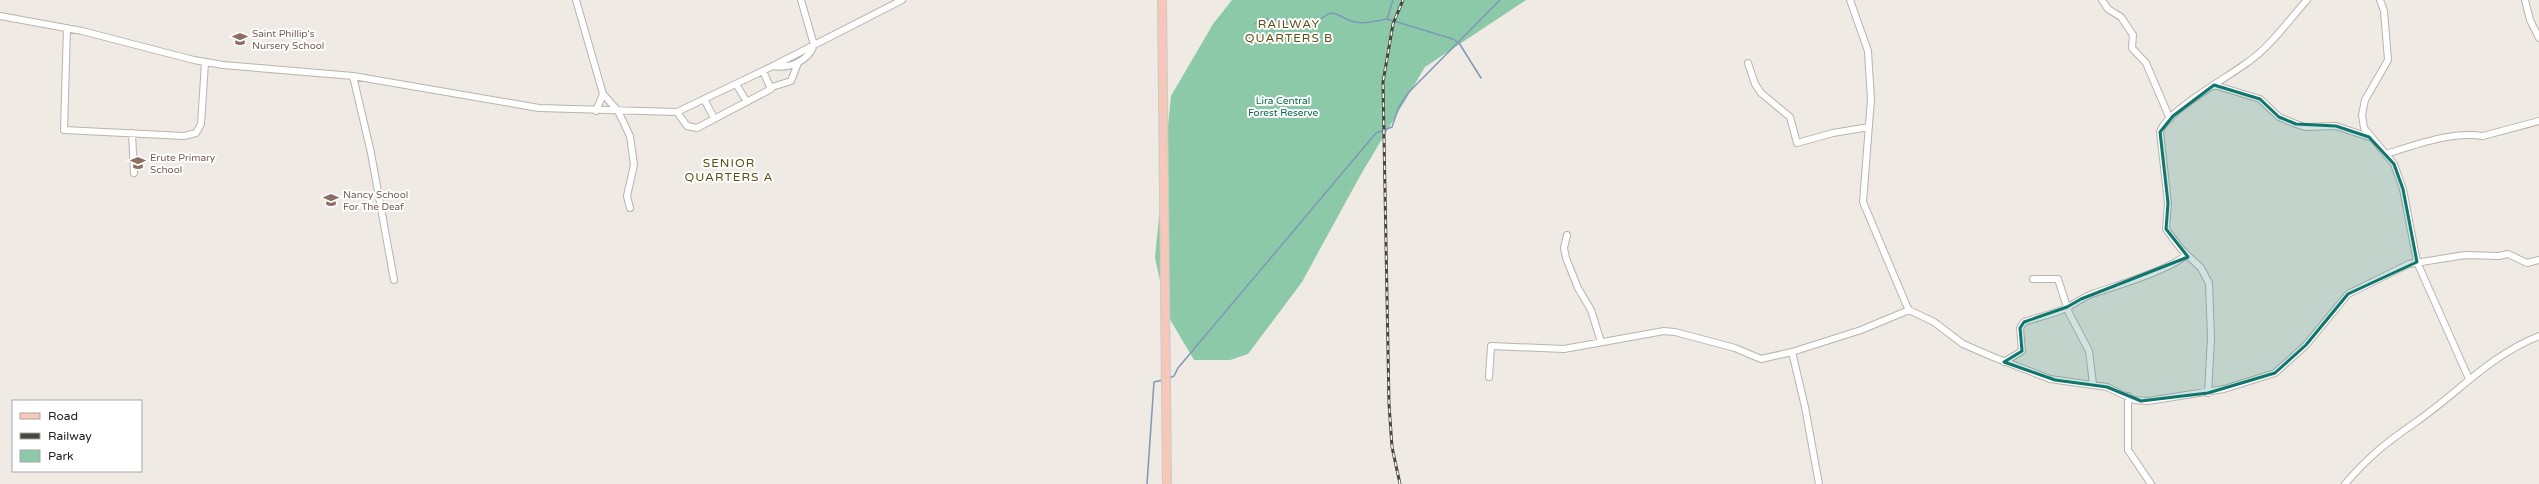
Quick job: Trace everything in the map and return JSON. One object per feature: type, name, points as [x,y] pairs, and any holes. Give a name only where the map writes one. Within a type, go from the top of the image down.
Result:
[{"type":"main road","points":[[1162,0],[1167,484]]},
{"type":"street","points":[[576,0],[603,94],[618,111],[630,136],[634,155],[627,196],[630,208]]},
{"type":"street","points":[[774,66],[784,67],[798,63],[810,54],[814,45],[801,0]]},
{"type":"street","points":[[0,16],[67,28],[205,63],[353,76],[525,106],[596,111],[677,112],[774,66],[902,0]]},
{"type":"street","points":[[1850,0],[1868,51],[1871,99],[1863,202],[1909,310],[1934,322],[1963,344],[2004,362],[2050,379],[2093,384],[2117,390],[2128,396],[2148,402],[2208,393],[2275,374],[2306,345],[2348,294],[2388,273],[2417,262],[2465,255],[2499,256],[2508,254],[2527,263],[2539,260]]},
{"type":"street","points":[[2102,0],[2108,9],[2121,17],[2133,35],[2132,48],[2146,63],[2170,119]]},
{"type":"street","points":[[2208,393],[2211,338],[2209,283],[2201,268],[2186,255],[2166,229],[2168,203],[2160,132],[2170,119],[2195,98],[2249,62],[2263,49],[2307,0]]},
{"type":"street","points":[[2380,0],[2384,11],[2388,60],[2365,100],[2362,115],[2364,128],[2369,137],[2394,164],[2403,189],[2417,262],[2468,378]]},
{"type":"street","points":[[2525,0],[2530,20],[2539,38]]},
{"type":"street","points":[[67,28],[64,130],[190,136],[199,130],[205,63]]},
{"type":"street","points":[[677,112],[690,128],[697,128],[772,87],[791,81],[798,63]]},
{"type":"street","points":[[1748,63],[1755,84],[1762,93],[1790,117],[1797,143],[1833,133],[1869,127]]},
{"type":"street","points":[[763,71],[772,87]]},
{"type":"street","points":[[353,76],[371,153],[394,280]]},
{"type":"street","points":[[736,84],[747,102]]},
{"type":"street","points":[[2214,85],[2260,100],[2279,117],[2296,124],[2308,127],[2336,126],[2369,137]]},
{"type":"street","points":[[596,111],[603,94]]},
{"type":"street","points":[[704,99],[714,118]]},
{"type":"street","points":[[2386,154],[2440,137],[2473,135],[2482,136],[2539,121]]},
{"type":"street","points":[[132,133],[134,173]]},
{"type":"street","points":[[1568,235],[1564,248],[1566,258],[1591,310],[1601,342]]},
{"type":"street","points":[[2004,362],[2022,351],[2022,323],[2068,307],[2081,298],[2116,288],[2174,263],[2186,255]]},
{"type":"street","points":[[2033,279],[2058,279],[2068,307],[2089,351],[2093,384]]},
{"type":"street","points":[[1489,377],[1491,346],[1546,350],[1669,331],[1735,348],[1761,359],[1792,352],[1856,331],[1909,310]]},
{"type":"street","points":[[2345,484],[2375,451],[2416,422],[2468,378],[2521,344],[2539,336]]},
{"type":"street","points":[[1792,352],[1806,407],[1819,484]]},
{"type":"street","points":[[2128,396],[2128,450],[2151,484]]},
{"type":"highlighted area","points":[[2214,85],[2260,99],[2279,117],[2296,124],[2336,126],[2369,137],[2394,164],[2403,189],[2417,262],[2348,294],[2306,345],[2275,373],[2208,393],[2141,401],[2107,387],[2055,380],[2004,362],[2022,351],[2020,328],[2024,322],[2067,307],[2081,299],[2188,257],[2166,229],[2168,203],[2160,132],[2173,116]]},
{"type":"green space","name":"Lira Central Forest Reserve","points":[[1232,0],[1526,0],[1425,67],[1360,176],[1302,282],[1248,354],[1230,360],[1194,360],[1168,316],[1155,258],[1171,96],[1213,24]]},
{"type":"waterway","points":[[1393,0],[1387,19],[1453,39],[1459,43],[1481,78]]},
{"type":"waterway","points":[[1169,378],[1174,376],[1178,368],[1376,133],[1392,127],[1398,109],[1408,93],[1500,0]]},
{"type":"waterway","points":[[1255,24],[1264,19],[1294,24],[1308,24],[1330,13],[1360,23],[1387,19]]},
{"type":"waterway","points":[[1147,484],[1154,382],[1163,380]]},
{"type":"railway","points":[[1400,484],[1392,447],[1389,404],[1383,82],[1393,24],[1403,0]]},
{"type":"place","name":"Saint Phillip's Nursery School","points":[[240,39]]},
{"type":"place","name":"Erute Primary School","points":[[138,163]]},
{"type":"place","name":"Nancy School For The Deaf","points":[[331,200]]},
{"type":"district","name":"RAILWAY QUARTERS B","points":[[1289,31]]},
{"type":"district","name":"SENIOR QUARTERS A","points":[[729,170]]}]
